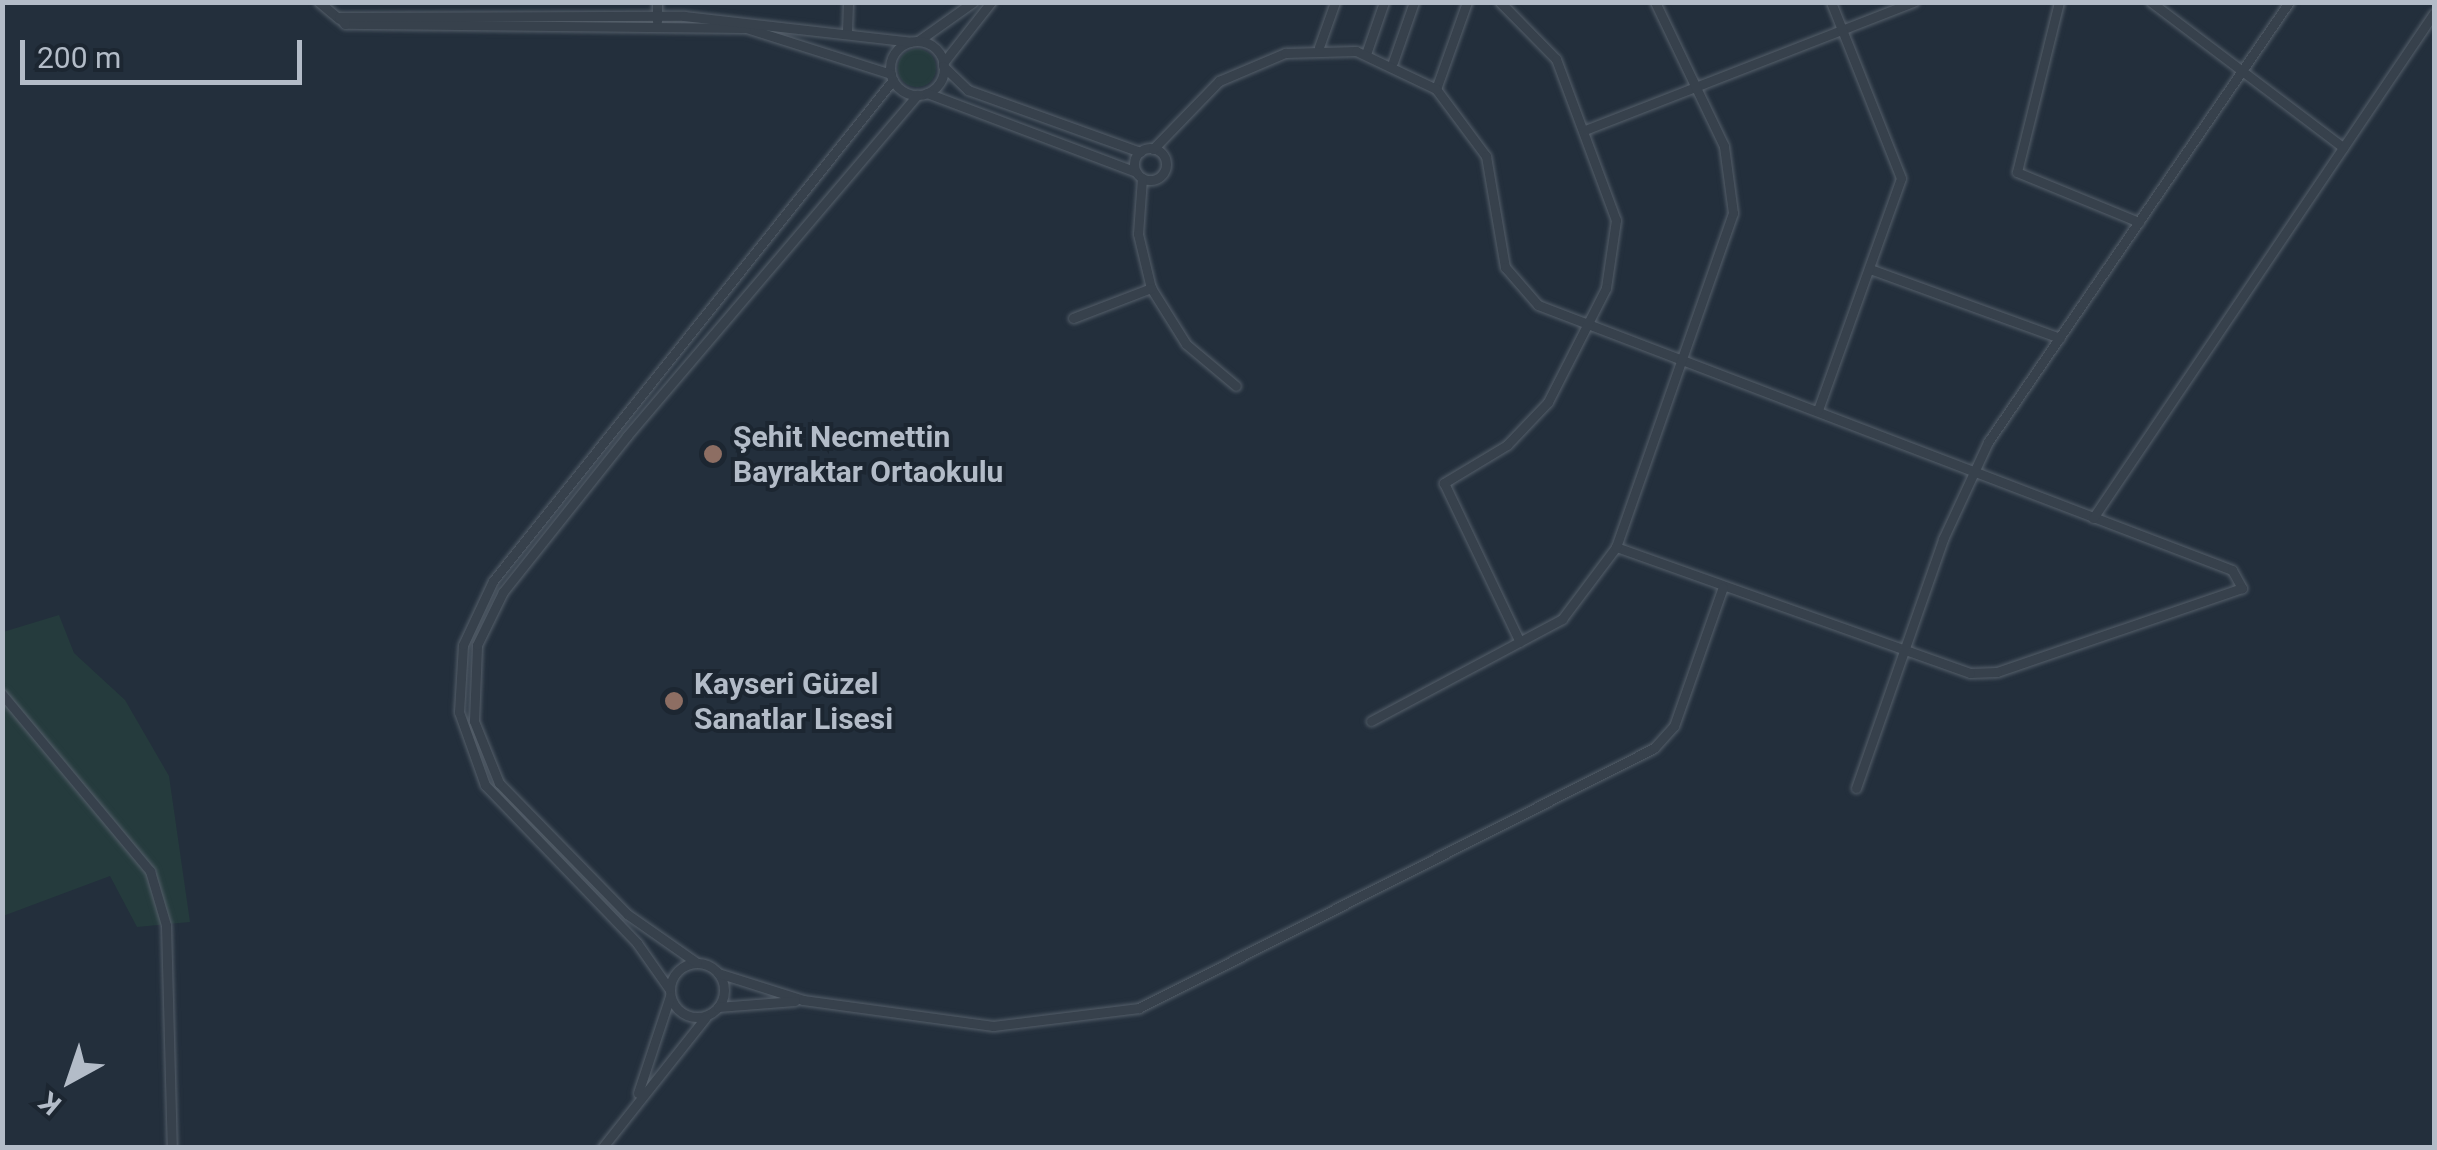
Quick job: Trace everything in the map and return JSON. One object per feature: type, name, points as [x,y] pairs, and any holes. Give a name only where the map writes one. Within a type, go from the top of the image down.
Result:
[{"type":"street","points":[[319,2],[343,18],[756,30],[892,77],[922,94],[1139,175],[1165,170],[1153,148]]},
{"type":"street","points":[[656,28],[657,2]]},
{"type":"street","points":[[848,2],[848,31]]},
{"type":"street","points":[[708,1015],[685,1015],[638,943],[485,785],[459,712],[463,645],[493,581],[892,77],[893,57],[972,2]]},
{"type":"street","points":[[991,2],[922,94],[627,436],[503,592],[477,645],[474,721],[499,783],[627,914],[718,974],[803,1000],[993,1026],[1139,1008],[1261,954],[1654,748],[1674,726],[1723,587]]},
{"type":"street","points":[[1319,48],[1334,2]]},
{"type":"street","points":[[1366,54],[1384,2]]},
{"type":"street","points":[[1393,62],[1414,2]]},
{"type":"street","points":[[1436,89],[1467,2]]},
{"type":"street","points":[[1500,2],[1556,59],[1613,193],[1616,234],[1588,325],[1529,426],[1444,482],[1520,642]]},
{"type":"street","points":[[1372,720],[1520,642],[1584,599],[1616,546],[1733,212],[1727,158],[1656,2]]},
{"type":"street","points":[[1818,410],[1870,269],[1901,167],[1831,2]]},
{"type":"street","points":[[1584,130],[1914,2]]},
{"type":"street","points":[[2059,2],[2017,172],[2139,222]]},
{"type":"street","points":[[2150,2],[2344,147]]},
{"type":"street","points":[[1856,788],[1902,652],[1974,468],[2289,2]]},
{"type":"street","points":[[2092,518],[2434,12],[2424,2]]},
{"type":"street","points":[[343,18],[656,16],[848,31],[914,42],[968,90],[1140,152],[1153,148],[1229,74],[1319,48],[1393,62],[1436,89],[1492,170],[1511,279],[1538,305],[1974,468],[2092,518],[2232,570],[2242,588],[1997,672],[1950,670],[1616,546]]},
{"type":"street","points":[[1140,152],[1138,234],[1151,288],[1186,344],[1236,386]]},
{"type":"street","points":[[1870,269],[2060,338]]},
{"type":"street","points":[[1072,318],[1151,288]]},
{"type":"street","points":[[2,694],[150,872],[166,926],[172,1148]]},
{"type":"street","points":[[621,1122],[676,973],[697,963]]},
{"type":"street","points":[[718,974],[718,1007]]},
{"type":"street","points":[[602,1148],[718,1007],[803,1000]]},
{"type":"green space","points":[[917,49],[931,54],[936,68],[931,82],[917,87],[903,82],[898,68],[903,54]]},
{"type":"green space","points":[[59,615],[74,653],[125,700],[169,776],[190,922],[137,927],[110,876],[3,916],[3,632]]},
{"type":"place","name":"Şehit Necmettin Bayraktar Ortaokulu","points":[[713,454]]},
{"type":"place","name":"Kayseri Güzel Sanatlar Lisesi","points":[[674,701]]}]
